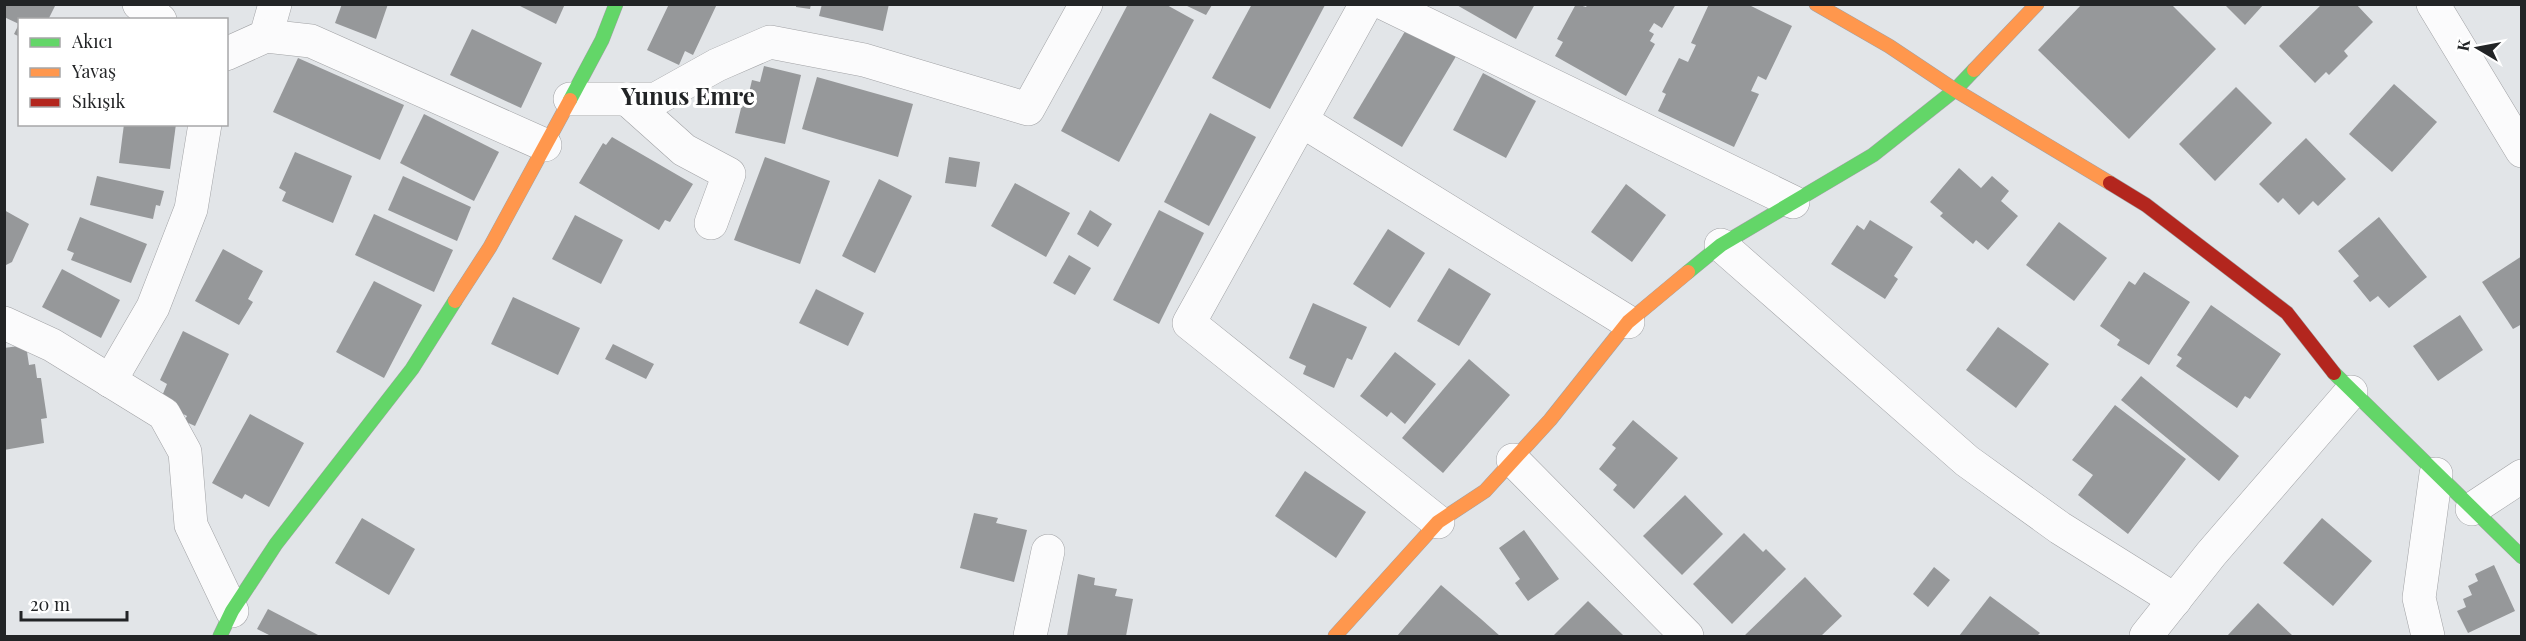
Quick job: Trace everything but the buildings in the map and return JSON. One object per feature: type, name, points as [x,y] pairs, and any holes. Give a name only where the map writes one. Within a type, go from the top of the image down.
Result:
[{"type":"street","points":[[139,4],[157,18]]},
{"type":"street","points":[[266,36],[275,4]]},
{"type":"street","points":[[226,624],[276,544],[412,369],[490,247],[602,40],[616,4]]},
{"type":"street","points":[[570,99],[656,99],[717,65],[770,42],[864,60],[1028,109],[1086,4]]},
{"type":"street","points":[[1366,4],[1189,323],[1438,522]]},
{"type":"street","points":[[1385,4],[1794,202]]},
{"type":"street","points":[[1816,4],[1890,46],[1955,90],[2146,205],[2287,313],[2351,392],[2522,557]]},
{"type":"street","points":[[1335,636],[1438,522],[1485,491],[1550,420],[1628,322],[1721,245],[1873,155],[1955,90],[2037,4]]},
{"type":"street","points":[[2433,4],[2522,151]]},
{"type":"street","points":[[228,53],[266,36],[311,41],[545,145]]},
{"type":"street","points":[[627,99],[684,150],[729,174],[711,223]]},
{"type":"street","points":[[1302,122],[1628,322]]},
{"type":"street","points":[[110,381],[153,307],[191,209],[205,126]]},
{"type":"street","points":[[1721,245],[1967,460],[2060,528],[2175,600]]},
{"type":"street","points":[[4,323],[52,345],[164,414],[185,452],[191,525],[226,624]]},
{"type":"street","points":[[2146,636],[2211,554],[2351,392]]},
{"type":"street","points":[[1513,460],[1687,636]]},
{"type":"street","points":[[2428,636],[2419,598],[2436,474]]},
{"type":"street","points":[[2472,509],[2522,476]]},
{"type":"street","points":[[1030,636],[1048,551]]},
{"type":"traffic: fast","points":[[570,100],[602,40],[616,4]]},
{"type":"traffic: fast","points":[[1688,272],[1721,245],[1873,155],[1955,90],[1974,70]]},
{"type":"traffic: fast","points":[[220,636],[232,611],[276,544],[412,369],[455,301]]},
{"type":"traffic: fast","points":[[2334,373],[2522,557]]},
{"type":"traffic: slow","points":[[1816,4],[1889,46],[1955,90],[2110,183]]},
{"type":"traffic: slow","points":[[1974,70],[2037,4]]},
{"type":"traffic: slow","points":[[455,301],[490,247],[570,100]]},
{"type":"traffic: slow","points":[[1335,636],[1438,522],[1485,491],[1550,420],[1628,322],[1688,272]]},
{"type":"traffic: jam","points":[[2110,183],[2146,205],[2287,313],[2334,373]]},
{"type":"district","name":"Yunus Emre","points":[[688,95]]}]
